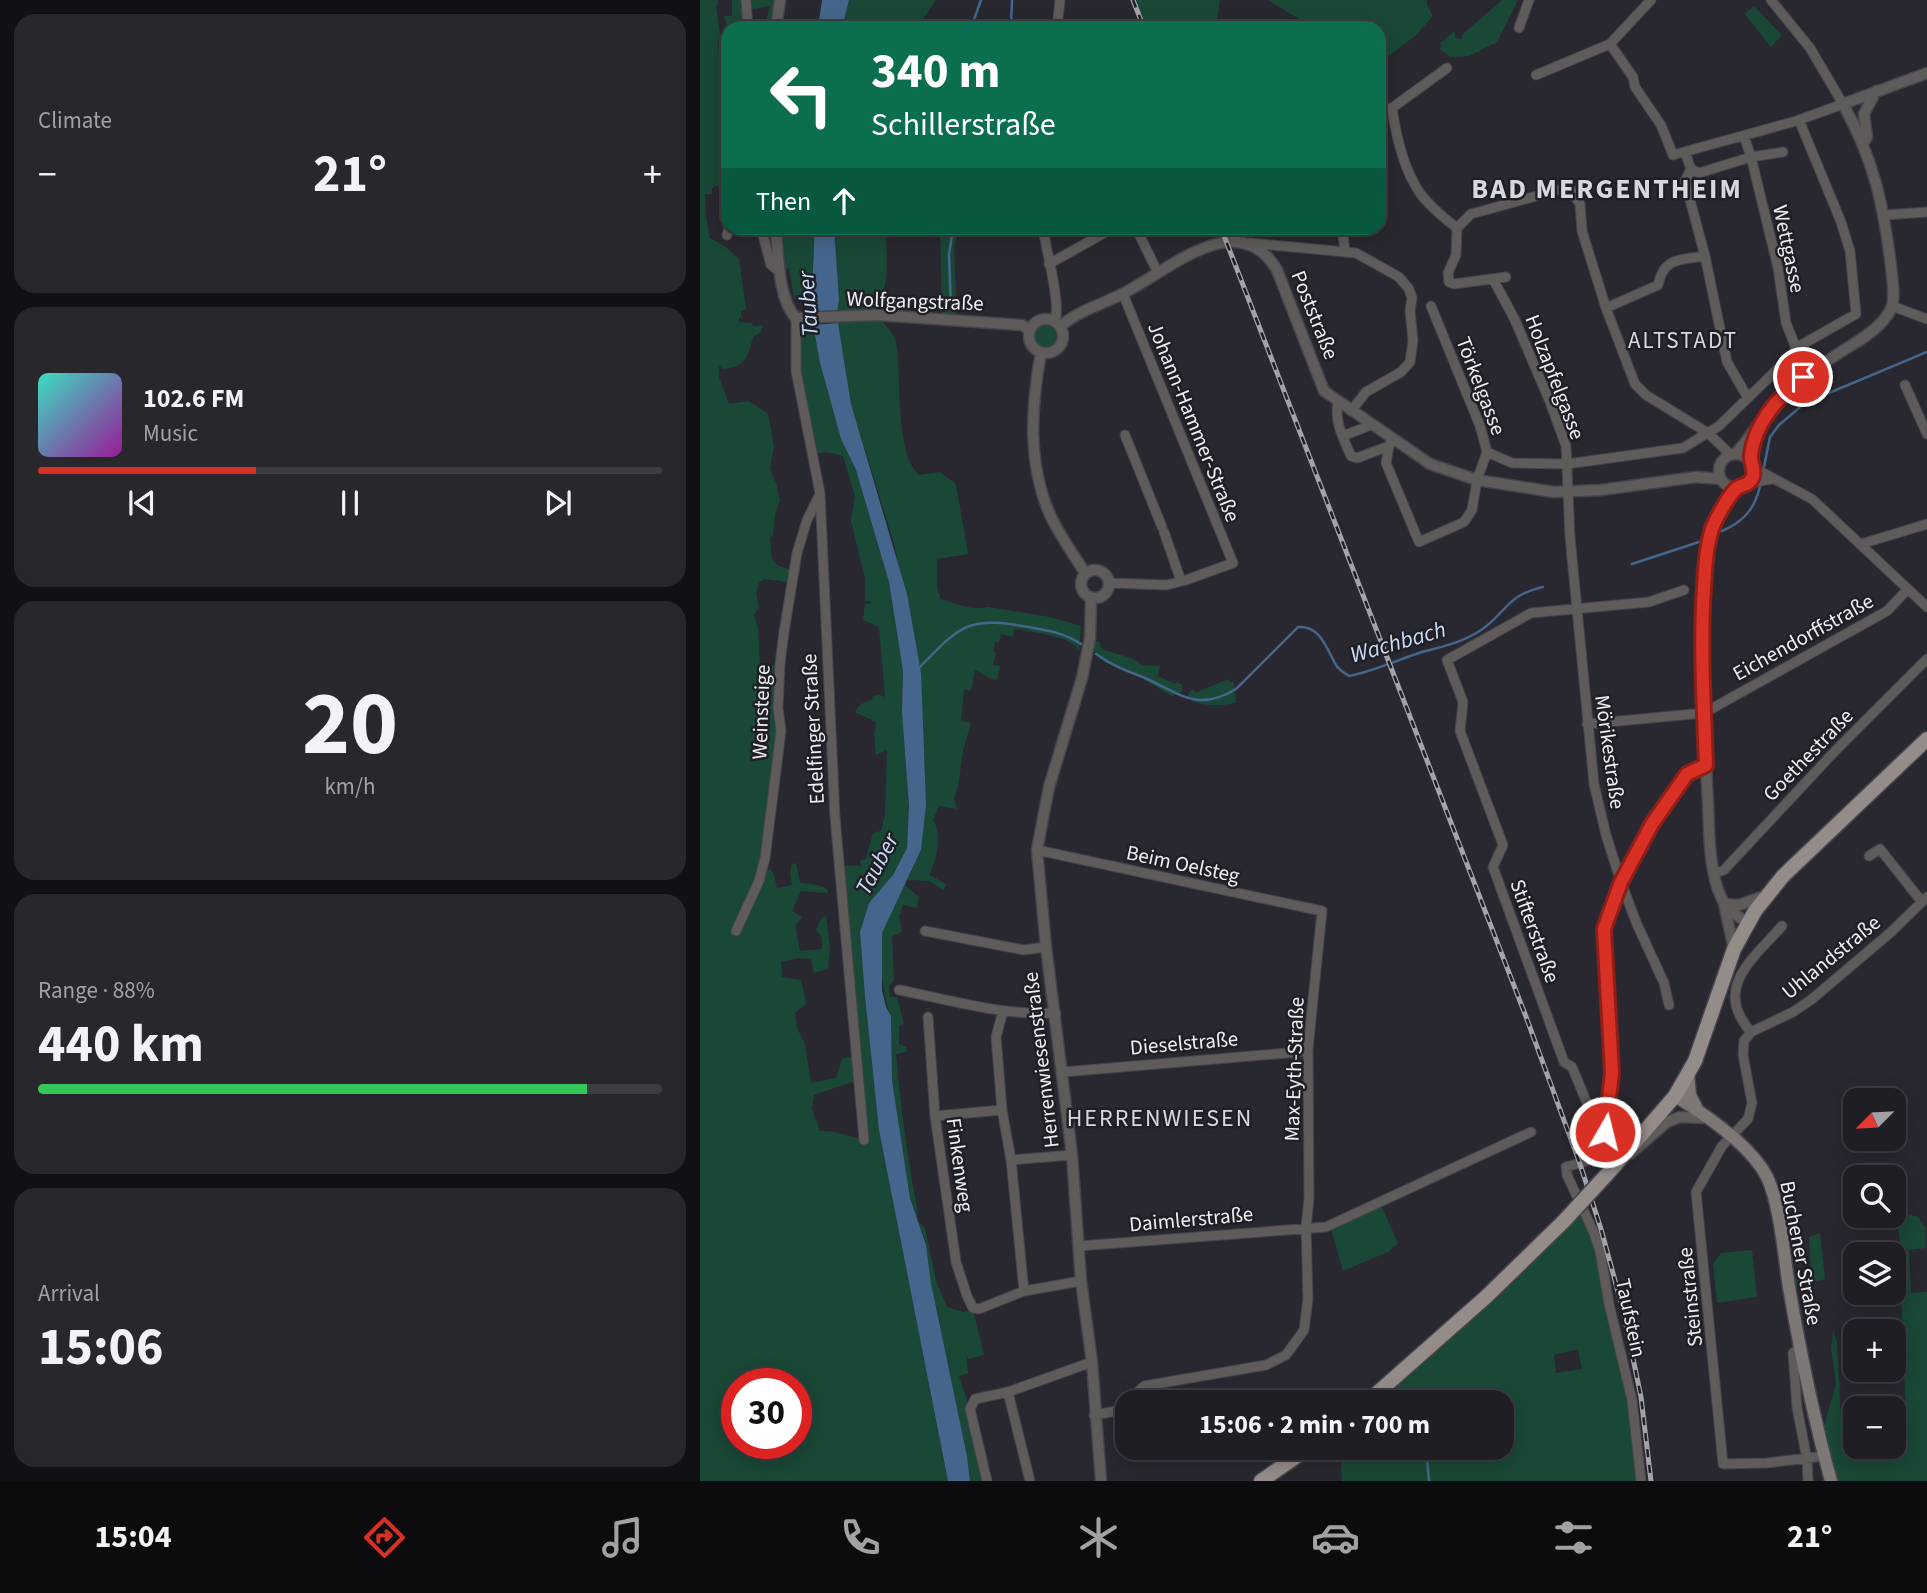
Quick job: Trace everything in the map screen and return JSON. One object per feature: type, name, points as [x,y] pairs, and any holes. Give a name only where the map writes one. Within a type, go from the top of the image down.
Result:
[{"type":"main road","points":[[1381,1390],[1478,1304],[1564,1221],[1675,1096],[1694,1061],[1734,949],[1748,923],[1783,876],[1927,739]]},
{"type":"main road","points":[[1694,1061],[1690,1095],[1694,1105],[1705,1118]]},
{"type":"main road","name":"Buchener Straße","points":[[1675,1096],[1732,1137],[1754,1157],[1767,1178],[1776,1208],[1800,1348],[1831,1481]]},
{"type":"main road","points":[[1261,1481],[1291,1460]]},
{"type":"street","points":[[746,0],[748,21]]},
{"type":"street","points":[[777,21],[780,0]]},
{"type":"street","points":[[1059,21],[1060,0]]},
{"type":"street","points":[[1519,28],[1529,0]]},
{"type":"street","points":[[1536,75],[1610,44],[1651,0]]},
{"type":"street","points":[[1765,0],[1772,7],[1779,8]]},
{"type":"street","points":[[1696,477],[1720,465],[1733,454],[1792,387],[1818,366],[1868,335],[1892,306],[1893,285],[1885,215],[1864,142],[1810,48],[1771,0]]},
{"type":"street","points":[[1610,44],[1628,68],[1635,87],[1661,125],[1674,155],[1799,120],[1927,73]]},
{"type":"street","points":[[1386,109],[1392,108],[1447,68]]},
{"type":"street","points":[[1864,142],[1867,137],[1864,114],[1876,91]]},
{"type":"street","points":[[1392,108],[1401,148],[1420,193],[1437,212],[1457,228]]},
{"type":"street","points":[[1487,452],[1512,463],[1567,464],[1684,448],[1719,426],[1796,348],[1856,314],[1850,251],[1841,222],[1799,120]]},
{"type":"street","name":"Wettgasse","points":[[1744,136],[1778,268],[1786,323],[1796,348]]},
{"type":"street","points":[[1685,152],[1691,169],[1699,173],[1751,157],[1783,152]]},
{"type":"street","points":[[1691,169],[1685,181],[1705,256],[1727,362],[1748,398]]},
{"type":"street","points":[[1506,277],[1454,284],[1449,282],[1448,273],[1456,255],[1457,228],[1471,215],[1569,187],[1580,204],[1580,225],[1606,308],[1635,384],[1646,396],[1708,433],[1733,454],[1772,479],[1812,499],[1927,607]]},
{"type":"street","points":[[1885,215],[1927,212]]},
{"type":"street","points":[[763,235],[771,265],[780,272]]},
{"type":"street","points":[[777,235],[780,272],[788,310],[799,318]]},
{"type":"street","points":[[1030,330],[1031,344],[1041,352],[1053,351],[1061,343],[1055,290],[1044,235]]},
{"type":"street","points":[[1049,264],[1101,235]]},
{"type":"street","points":[[1139,235],[1158,273]]},
{"type":"street","points":[[1234,235],[1237,243],[1356,253],[1399,277],[1409,289],[1412,298],[1410,311],[1413,341],[1410,362],[1401,372],[1366,392],[1351,411]]},
{"type":"street","points":[[1343,235],[1345,250]]},
{"type":"street","name":"Wolfgangstraße","points":[[799,318],[877,315],[1023,325],[1030,330],[1039,321],[1048,320],[1057,324],[1123,294],[1199,250],[1217,244],[1237,243]]},
{"type":"street","name":"Poststraße","points":[[1250,243],[1269,257],[1277,270],[1324,391],[1371,425],[1390,443],[1430,464],[1477,480],[1554,492],[1601,490],[1696,477]]},
{"type":"street","points":[[1606,308],[1658,285],[1661,270],[1671,262],[1705,256]]},
{"type":"street","name":"Holzapfelgasse","points":[[1493,279],[1514,318],[1566,446],[1567,492]]},
{"type":"street","name":"Johann-Hammer-Straße","points":[[1123,294],[1233,563],[1181,581]]},
{"type":"street","name":"Törkelgasse","points":[[1390,443],[1386,463],[1419,542],[1464,522],[1472,510],[1477,480],[1487,452],[1431,306]]},
{"type":"street","points":[[1892,306],[1927,319]]},
{"type":"street","name":"Edelfinger Straße","points":[[799,318],[796,370],[820,493],[835,817],[864,1140]]},
{"type":"street","name":"Herrenwiesenstraße","points":[[1041,352],[1034,390],[1036,468],[1044,499],[1053,520],[1085,573],[1081,586],[1091,598],[1090,638],[1082,678],[1049,787],[1037,850],[1046,947],[1072,1155],[1081,1280],[1092,1362],[1101,1481]]},
{"type":"street","points":[[1905,385],[1927,434]]},
{"type":"street","points":[[1338,402],[1337,423],[1353,458],[1390,443]]},
{"type":"street","points":[[1343,436],[1371,425]]},
{"type":"street","points":[[1749,483],[1756,430]]},
{"type":"street","points":[[1109,583],[1167,585],[1181,581],[1125,435]]},
{"type":"street","points":[[1720,465],[1723,482],[1722,508]]},
{"type":"street","points":[[1696,477],[1723,482],[1737,488]]},
{"type":"street","points":[[1734,949],[1715,873],[1706,765],[1702,614],[1706,555],[1712,528],[1722,508],[1737,488],[1772,479]]},
{"type":"street","name":"Mörikestraße","points":[[1567,492],[1594,784],[1621,882],[1664,984],[1669,1005]]},
{"type":"street","name":"Weinsteige","points":[[736,931],[759,881],[765,858],[781,731],[779,686],[783,632],[797,553],[807,520],[820,493]]},
{"type":"street","points":[[1861,544],[1927,524]]},
{"type":"street","points":[[1085,573],[1099,570],[1104,573],[1109,583],[1102,596],[1091,598]]},
{"type":"street","name":"Stifterstraße","points":[[1607,1120],[1597,1119],[1592,1115],[1572,1067],[1564,1062],[1493,867],[1503,845],[1460,732],[1463,702],[1447,660],[1531,613],[1649,602],[1684,590]]},
{"type":"street","name":"Eichendorffstraße","points":[[1587,724],[1704,713],[1888,611],[1907,590]]},
{"type":"street","name":"Goethestraße","points":[[1715,873],[1724,870],[1836,750],[1927,659]]},
{"type":"street","points":[[1607,1120],[1612,1073],[1604,929],[1621,882],[1652,824],[1687,774],[1706,765]]},
{"type":"street","points":[[1870,856],[1880,849],[1924,900]]},
{"type":"street","name":"Beim Oelsteg","points":[[1037,850],[1322,911]]},
{"type":"street","points":[[1724,904],[1752,902],[1768,895]]},
{"type":"street","name":"Uhlandstraße","points":[[1751,1032],[1793,1012],[1812,999],[1890,933],[1924,900]]},
{"type":"street","points":[[1724,904],[1748,923]]},
{"type":"street","name":"Max-Eyth-Straße","points":[[1094,1415],[1116,1411],[1144,1386],[1258,1368],[1286,1355],[1304,1331],[1308,1298],[1308,1049],[1322,911]]},
{"type":"street","points":[[1732,1137],[1748,1119],[1752,1103],[1743,1055],[1744,1041],[1751,1032],[1742,1023],[1737,1012],[1737,979],[1782,926]]},
{"type":"street","points":[[925,931],[1024,950],[1046,947]]},
{"type":"street","points":[[899,990],[1030,1015],[1056,1013]]},
{"type":"street","points":[[1003,1011],[996,1037],[1024,1291],[1081,1280]]},
{"type":"street","name":"Finkenweg","points":[[928,1017],[934,1116],[956,1262],[967,1296],[973,1308],[979,1309],[1024,1291]]},
{"type":"street","name":"Dieselstraße","points":[[1063,1072],[1299,1052],[1308,1049]]},
{"type":"street","points":[[934,1116],[1002,1110]]},
{"type":"street","points":[[1613,1168],[1667,1122],[1680,1117],[1705,1118]]},
{"type":"street","name":"Taufstein","points":[[1607,1120],[1605,1132],[1595,1153],[1587,1161],[1566,1167],[1600,1251],[1632,1400],[1641,1481]]},
{"type":"street","points":[[1306,1227],[1330,1226],[1531,1132]]},
{"type":"street","name":"Steinstraße","points":[[1732,1137],[1722,1146],[1698,1187],[1723,1464],[1807,1460]]},
{"type":"street","points":[[1011,1160],[1072,1155]]},
{"type":"street","name":"Daimlerstraße","points":[[1079,1246],[1306,1227]]},
{"type":"street","name":"Buchener Straße","points":[[1800,1348],[1793,1353],[1797,1408],[1807,1460]]},
{"type":"street","points":[[987,1481],[970,1409],[975,1399],[1008,1392],[1092,1362]]},
{"type":"street","points":[[1008,1392],[1030,1481]]},
{"type":"street","points":[[1808,1481],[1807,1460],[1824,1456]]},
{"type":"green space","points":[[700,0],[718,0],[716,6],[721,40],[718,41],[721,55],[721,187],[716,186],[712,188],[712,194],[705,194],[710,238],[739,259],[746,309],[741,311],[742,318],[739,318],[739,322],[752,323],[753,326],[763,325],[761,332],[753,337],[745,360],[724,369],[719,366],[719,377],[729,404],[749,401],[768,414],[774,446],[770,469],[780,501],[775,514],[773,535],[770,538],[771,553],[776,564],[794,571],[793,583],[765,579],[759,583],[756,594],[759,606],[754,615],[758,628],[760,667],[780,664],[781,731],[762,875],[770,869],[777,888],[792,885],[790,872],[792,864],[796,863],[800,883],[818,885],[827,889],[828,893],[801,891],[792,911],[802,917],[795,926],[800,951],[822,949],[822,938],[816,930],[826,915],[830,948],[828,969],[814,973],[811,959],[798,958],[781,962],[782,977],[801,980],[806,1004],[795,1013],[797,1028],[805,1044],[811,1083],[836,1078],[842,1059],[856,1055],[839,865],[861,866],[860,861],[866,859],[873,833],[881,831],[885,815],[887,750],[876,755],[876,722],[855,712],[860,705],[872,700],[873,696],[885,697],[879,627],[863,620],[865,604],[871,604],[871,601],[865,601],[865,578],[851,521],[855,496],[843,456],[827,452],[813,454],[796,371],[796,318],[802,318],[802,325],[813,325],[820,363],[841,439],[856,470],[889,582],[903,671],[902,713],[909,806],[907,848],[893,875],[869,903],[860,932],[879,1130],[948,1481],[700,1481]],"holes":[[[858,1080],[864,1140],[820,1131],[812,1108],[814,1095]]]},
{"type":"green space","points":[[732,0],[780,0],[783,21],[766,21],[770,6],[749,10],[748,21],[725,21],[724,16],[732,16]]},
{"type":"green space","points":[[849,0],[936,0],[922,21],[844,21]]},
{"type":"green space","points":[[1133,0],[1220,0],[1217,21],[1141,21]]},
{"type":"green space","points":[[1268,0],[1427,0],[1433,16],[1415,36],[1386,58],[1386,21],[1302,21]]},
{"type":"green space","points":[[1502,0],[1518,0],[1497,42],[1469,56],[1451,57],[1439,49],[1442,46],[1439,44],[1455,31],[1455,38],[1461,39],[1463,34]]},
{"type":"green space","points":[[1754,6],[1782,35],[1771,47],[1745,14]]},
{"type":"green space","points":[[764,235],[814,235],[811,313],[805,288],[800,295],[800,301],[794,298],[789,268],[780,272]]},
{"type":"green space","points":[[834,235],[885,235],[886,278],[877,315],[896,342],[900,412],[906,449],[911,464],[919,475],[940,472],[956,484],[968,554],[937,559],[937,589],[941,599],[970,608],[988,607],[1050,617],[1081,626],[1079,650],[1067,641],[1040,633],[1014,629],[1013,637],[1001,634],[999,642],[995,642],[993,652],[996,653],[993,665],[1000,666],[997,680],[975,670],[971,691],[964,689],[961,721],[971,723],[954,798],[957,809],[939,806],[933,820],[938,833],[938,847],[929,875],[946,884],[944,890],[928,881],[908,880],[921,850],[921,673],[894,544],[851,404],[838,323]]},
{"type":"green space","points":[[940,235],[957,235],[954,250],[957,312],[954,316],[942,314]]},
{"type":"green space","points":[[1046,319],[1058,324],[1063,336],[1058,348],[1046,353],[1034,348],[1029,336],[1034,324]]},
{"type":"green space","points":[[1099,641],[1101,649],[1134,659],[1142,665],[1160,666],[1158,676],[1182,685],[1182,692],[1172,696],[1133,673],[1104,662],[1089,643]]},
{"type":"green space","points":[[1228,679],[1230,683],[1234,681],[1236,703],[1204,704],[1187,698],[1194,689],[1195,693]]},
{"type":"green space","points":[[905,885],[919,897],[917,908],[903,905],[899,917],[902,932],[892,936],[894,981],[889,986],[890,997],[897,997],[904,1024],[899,1026],[899,1044],[906,1047],[907,1052],[896,1054],[918,1221],[910,1198],[892,1080],[891,1016],[883,986],[881,960],[883,930]]},
{"type":"green space","points":[[1380,1203],[1398,1243],[1388,1252],[1343,1271],[1330,1226]]},
{"type":"green space","points":[[1583,1209],[1594,1233],[1622,1362],[1641,1481],[1342,1481],[1341,1461],[1514,1460],[1514,1390],[1380,1390]],"holes":[[[1578,1349],[1582,1369],[1556,1373],[1554,1355]]]},
{"type":"green space","points":[[1906,1216],[1918,1217],[1926,1229],[1926,1248],[1909,1250],[1911,1293],[1927,1292],[1927,1481],[1831,1481],[1823,1429],[1836,1384],[1831,1349],[1833,1330],[1837,1341],[1843,1459],[1906,1459],[1906,1319],[1902,1319],[1902,1305],[1906,1305],[1906,1242],[1900,1242],[1898,1228],[1906,1228]]},
{"type":"green space","points":[[918,1222],[925,1228],[936,1281],[947,1307],[964,1312],[973,1310],[984,1355],[968,1359],[966,1353],[968,1373],[959,1376],[970,1409],[987,1481],[970,1481],[931,1283],[926,1244]]},
{"type":"green space","points":[[1820,1233],[1825,1279],[1795,1287],[1794,1278],[1811,1270],[1809,1237]]},
{"type":"green space","points":[[1752,1250],[1757,1297],[1717,1303],[1713,1264],[1721,1253]]},
{"type":"water","points":[[822,0],[849,0],[844,21],[819,21]]},
{"type":"water","points":[[814,235],[834,235],[839,300],[837,312],[811,313]]},
{"type":"water","points":[[838,323],[851,404],[907,594],[921,673],[926,804],[921,850],[882,933],[882,990],[891,1016],[892,1080],[910,1198],[926,1245],[970,1481],[948,1481],[879,1130],[860,932],[869,903],[893,875],[907,848],[909,806],[902,713],[903,671],[889,582],[856,470],[841,439],[820,363],[813,325]]},
{"type":"waterway","points":[[974,21],[981,0]]},
{"type":"waterway","points":[[1011,21],[1012,0]]},
{"type":"waterway","points":[[951,308],[949,255],[952,235]]},
{"type":"waterway","name":"Wachbach","points":[[1764,467],[1770,437],[1779,425],[1805,403],[1927,352]]},
{"type":"waterway","name":"Wachbach","points":[[1722,531],[1747,514],[1760,486]]},
{"type":"waterway","name":"Wachbach","points":[[1632,564],[1699,542]]},
{"type":"waterway","name":"Wachbach","points":[[1096,654],[1113,665],[1178,694],[1210,700],[1236,689],[1298,627],[1306,627],[1318,634],[1337,667],[1349,676],[1464,639],[1487,626],[1513,600],[1543,587]]},
{"type":"waterway","name":"Wachbach","points":[[919,668],[958,632],[981,623],[1012,624],[1046,630],[1081,644]]},
{"type":"waterway","points":[[1427,1460],[1429,1481]]},
{"type":"railway","points":[[1133,0],[1141,21]]},
{"type":"railway","points":[[1224,235],[1525,1014],[1580,1164],[1623,1310],[1641,1397],[1651,1481]]},
{"type":"district","name":"BAD MERGENTHEIM","points":[[1607,189]]},
{"type":"district","name":"ALTSTADT","points":[[1683,340]]},
{"type":"district","name":"HERRENWIESEN","points":[[1160,1118]]},
{"type":"route","points":[[1605,1132],[1612,1073],[1604,929],[1621,882],[1652,824],[1687,774],[1706,765],[1702,614],[1706,555],[1712,528],[1722,508],[1737,488],[1745,486],[1752,479],[1754,468],[1750,460],[1756,430],[1766,414],[1803,377]]},
{"type":"water label","name":"Tauber","points":[[808,304]]},
{"type":"water label","name":"Tauber","points":[[877,864]]}]
